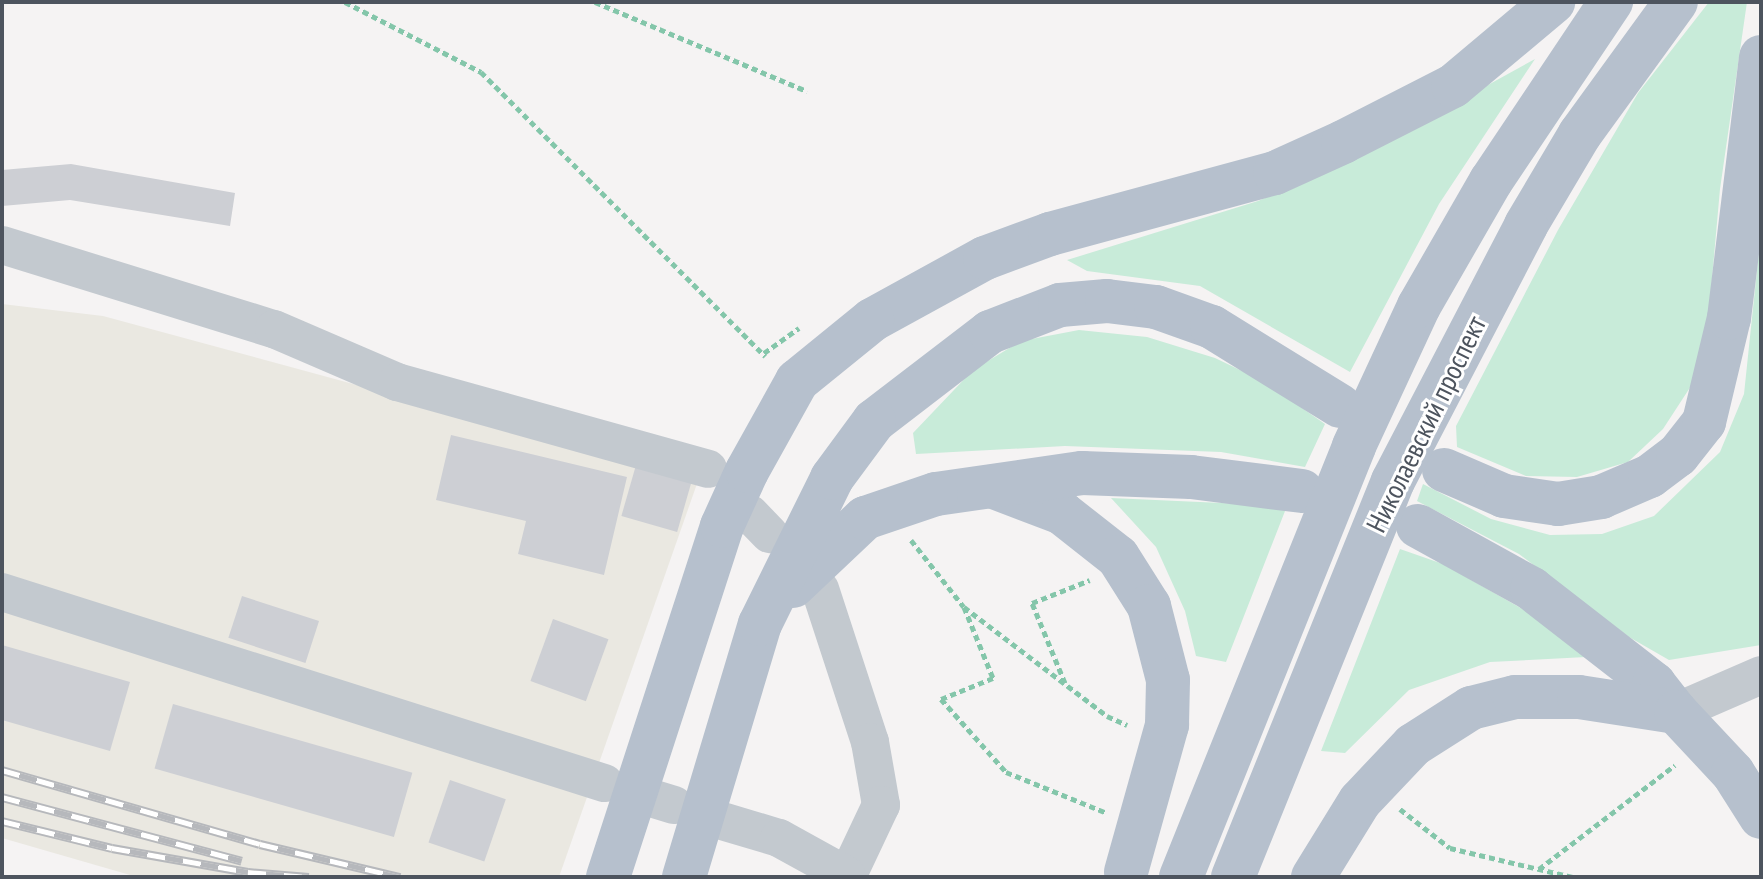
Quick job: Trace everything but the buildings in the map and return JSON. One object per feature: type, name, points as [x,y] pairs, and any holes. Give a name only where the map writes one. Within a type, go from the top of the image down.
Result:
[{"type":"main road","points":[[608,877],[722,526],[747,471],[797,381],[872,320],[985,258],[1050,234],[1275,173],[1343,142],[1453,86],[1553,2]]},
{"type":"main road","name":"Николаевский проспект","points":[[1181,877],[1354,446],[1419,306],[1491,181],[1611,2]]},
{"type":"main road","name":"Николаевский проспект","points":[[1233,877],[1393,481],[1526,225],[1580,134],[1676,2]]},
{"type":"main road","points":[[1444,470],[1504,496],[1558,504],[1601,497],[1650,476],[1678,455],[1704,422],[1732,304],[1761,57]]},
{"type":"main road","points":[[684,877],[760,624],[832,478],[874,421],[990,332],[1060,305],[1107,301],[1156,307],[1212,327],[1340,406]]},
{"type":"main road","points":[[760,624],[817,558],[865,518],[936,494],[1082,473],[1191,477],[1302,491]]},
{"type":"main road","points":[[992,486],[1062,513],[1118,557],[1149,606],[1168,680],[1167,725],[1125,874]]},
{"type":"main road","points":[[1418,526],[1532,589],[1654,684],[1733,773],[1761,816]]},
{"type":"main road","points":[[1313,877],[1360,801],[1413,745],[1471,708],[1515,697],[1579,697],[1676,712]]},
{"type":"street","points":[[2,245],[274,329],[397,382],[708,469]]},
{"type":"street","points":[[722,821],[779,838],[847,876],[881,805],[870,742],[820,589]]},
{"type":"street","points":[[2,592],[604,783]]},
{"type":"street","points":[[1676,712],[1761,675]]},
{"type":"path","points":[[345,2],[481,72],[764,353]]},
{"type":"path","points":[[595,2],[807,91]]},
{"type":"path","points":[[902,530],[964,607],[1066,684],[1127,725]]},
{"type":"path","points":[[1066,684],[1032,603],[1092,579]]},
{"type":"path","points":[[964,607],[993,678],[941,699],[1006,772],[1109,814]]},
{"type":"path","points":[[1539,869],[1678,762]]},
{"type":"path","points":[[1396,806],[1450,848],[1573,877]]},
{"type":"shaded area","points":[[2,304],[103,316],[699,478],[559,877],[137,877],[2,838]]},
{"type":"green space","points":[[1709,2],[1747,2],[1720,189],[1706,346],[1691,386],[1663,429],[1628,462],[1577,477],[1526,476],[1457,447],[1456,426],[1558,230],[1638,93]]},
{"type":"green space","points":[[1535,59],[1439,204],[1350,372],[1200,286],[1087,271],[1067,260],[1258,201],[1339,167]]},
{"type":"green space","points":[[1761,232],[1761,645],[1669,660],[1629,637],[1519,554],[1417,501],[1423,484],[1491,519],[1550,535],[1602,534],[1654,516],[1720,452],[1744,394]]},
{"type":"green space","points":[[1079,330],[1147,337],[1215,358],[1263,381],[1325,424],[1305,467],[1221,452],[1065,446],[916,454],[913,433],[973,370],[1021,341]]},
{"type":"green space","points":[[1111,498],[1287,506],[1226,662],[1196,656],[1185,611],[1156,547]]},
{"type":"green space","points":[[1400,549],[1443,564],[1535,616],[1586,657],[1490,662],[1409,690],[1345,753],[1321,751]]},
{"type":"railway","points":[[2,770],[260,844],[400,877]]},
{"type":"railway","points":[[2,797],[242,861]]},
{"type":"railway","points":[[2,821],[112,848],[248,872],[309,877]]}]
